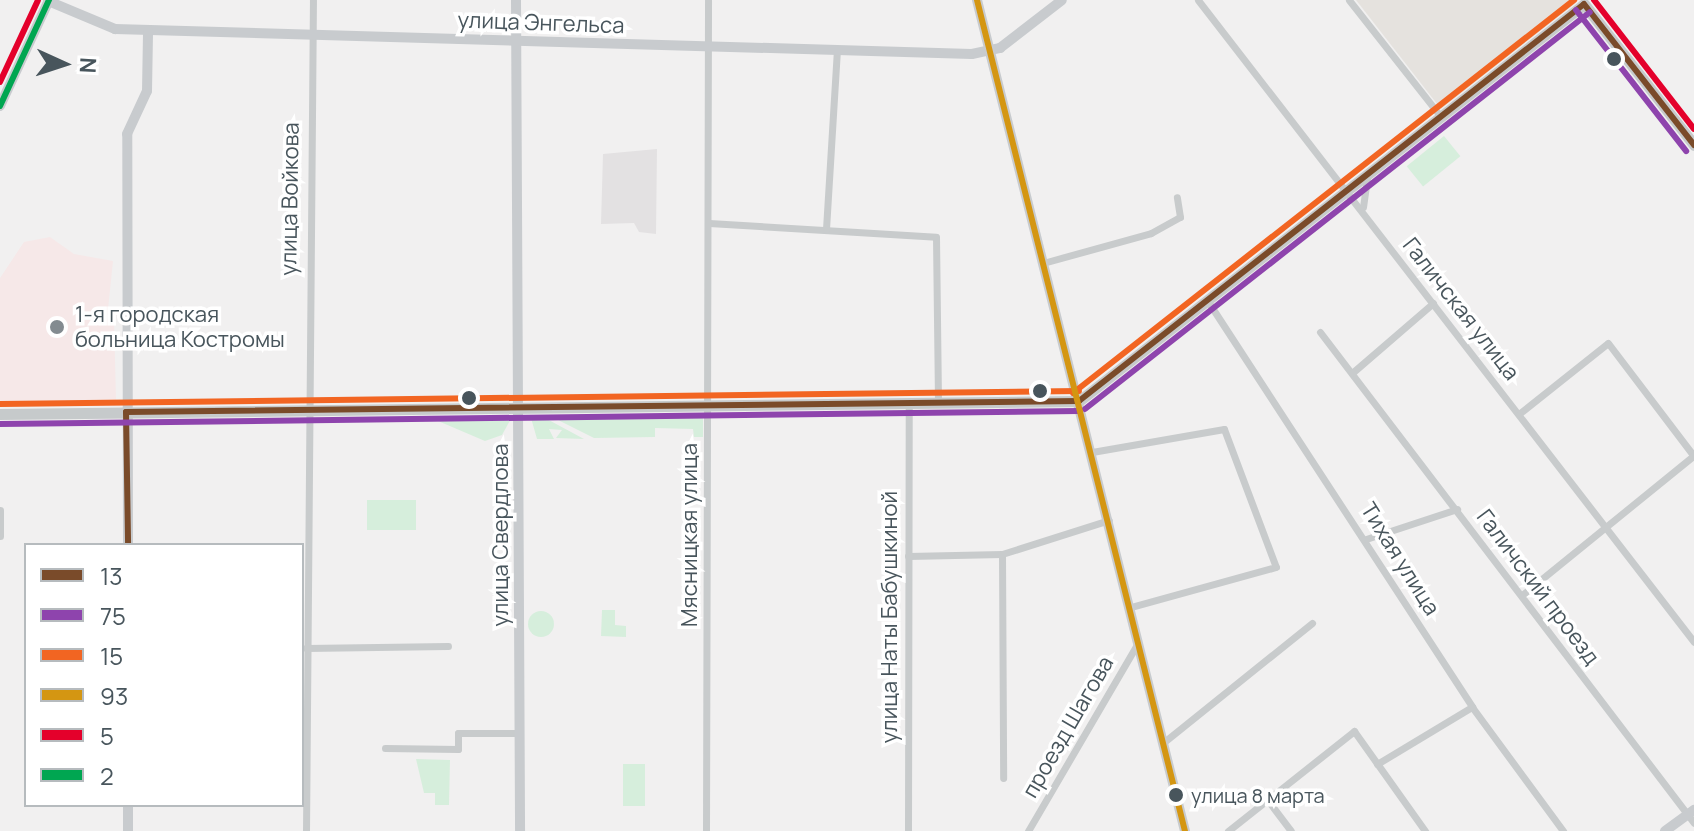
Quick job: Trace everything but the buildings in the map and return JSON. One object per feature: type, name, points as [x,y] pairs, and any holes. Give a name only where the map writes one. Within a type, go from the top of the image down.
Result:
[{"type":"main road","name":"улица Энгельса","points":[[48,0],[115,29],[148,31],[990,53]]},
{"type":"main road","points":[[0,106],[48,0]]},
{"type":"main road","name":"улица Свердлова","points":[[516,0],[521,407],[520,831]]},
{"type":"main road","points":[[977,0],[1185,831]]},
{"type":"main road","points":[[990,53],[1062,0]]},
{"type":"main road","points":[[0,414],[1079,401],[1209,303],[1585,1],[1694,145]]},
{"type":"main road","points":[[128,543],[127,134],[147,91],[148,31]]},
{"type":"main road","points":[[128,807],[128,831]]},
{"type":"main road","points":[[1665,831],[1692,816]]},
{"type":"street","name":"улица Войкова","points":[[306,831],[304,409],[313,0]]},
{"type":"street","name":"Мясницкая улица","points":[[706,831],[710,404],[708,0]]},
{"type":"street","name":"Галичская улица","points":[[1198,0],[1694,642]]},
{"type":"street","points":[[1349,0],[1441,117]]},
{"type":"street","points":[[826,229],[837,51]]},
{"type":"street","points":[[1369,220],[1359,195],[1371,172]]},
{"type":"street","points":[[1043,263],[1151,233],[1180,217],[1177,197]]},
{"type":"street","points":[[709,223],[936,237],[938,402]]},
{"type":"street","name":"Тихая улица","points":[[1209,303],[1366,539],[1472,707],[1563,831]]},
{"type":"street","points":[[1352,373],[1433,303]]},
{"type":"street","name":"Галичский проезд","points":[[1320,332],[1692,816]]},
{"type":"street","points":[[1520,413],[1608,343],[1694,455],[1522,595]]},
{"type":"street","name":"улица Наты Бабушкиной","points":[[908,831],[909,402]]},
{"type":"street","points":[[1092,452],[1224,429],[1276,567],[1131,607]]},
{"type":"street","points":[[1366,539],[1457,509]]},
{"type":"street","points":[[0,510],[0,536]]},
{"type":"street","points":[[908,556],[1002,554],[1109,520]]},
{"type":"street","points":[[1002,554],[1003,778]]},
{"type":"street","points":[[1164,742],[1312,623]]},
{"type":"street","name":"проезд Шагова","points":[[1028,831],[1139,641]]},
{"type":"street","points":[[306,648],[448,646]]},
{"type":"street","points":[[1377,764],[1472,707]]},
{"type":"street","points":[[1228,831],[1354,731],[1425,831]]},
{"type":"street","points":[[385,748],[458,749],[458,733],[520,733]]},
{"type":"street","points":[[1266,798],[1291,831]]},
{"type":"shaded area","points":[[1356,0],[1574,0],[1576,3],[1441,109]]},
{"type":"shaded area","points":[[657,149],[656,234],[639,232],[634,223],[601,224],[603,154]]},
{"type":"shaded area","name":"1-я городская больница Костромы","points":[[50,237],[74,254],[113,261],[107,319],[114,320],[116,400],[0,403],[0,278],[24,242]]},
{"type":"green space","points":[[1444,136],[1460,156],[1423,186],[1407,166]]},
{"type":"green space","points":[[703,414],[703,437],[694,437],[693,429],[655,428],[655,437],[594,438],[550,416]]},
{"type":"green space","points":[[512,417],[502,435],[485,441],[431,418]]},
{"type":"green space","points":[[531,418],[545,418],[584,439],[556,438],[562,430],[549,429],[554,439],[537,439]]},
{"type":"green space","points":[[367,500],[416,500],[416,530],[367,530]]},
{"type":"green space","points":[[602,610],[615,610],[615,625],[626,626],[626,637],[601,636]]},
{"type":"green space","points":[[541,611],[550,615],[554,624],[550,633],[541,637],[532,633],[528,624],[532,615]]},
{"type":"green space","points":[[416,759],[450,760],[449,805],[435,805],[435,793],[424,793]]},
{"type":"green space","points":[[623,764],[645,764],[645,806],[623,806]]},
{"type":"transit line","name":"5","points":[[0,82],[38,0]]},
{"type":"transit line","name":"2","points":[[0,106],[49,0]]},
{"type":"transit line","name":"93","points":[[977,0],[1185,831]]},
{"type":"transit line","name":"15","points":[[1073,393],[1574,0]]},
{"type":"transit line","name":"5","points":[[1594,0],[1694,129]]},
{"type":"transit line","name":"13","points":[[1584,4],[1694,145]]},
{"type":"transit line","name":"13","points":[[1079,401],[1584,4]]},
{"type":"transit line","name":"75","points":[[1576,10],[1686,151]]},
{"type":"transit line","name":"75","points":[[1085,409],[1590,12]]},
{"type":"transit line","name":"15","points":[[0,404],[1079,391]]},
{"type":"transit line","name":"13","points":[[126,412],[1079,401]]},
{"type":"transit line","name":"75","points":[[0,424],[1079,411]]},
{"type":"transit line","name":"13","points":[[126,412],[128,543]]},
{"type":"place","name":"1-я городская больница Костромы","points":[[57,327]]},
{"type":"place","name":"улица 8 марта","points":[[1176,795]]}]
